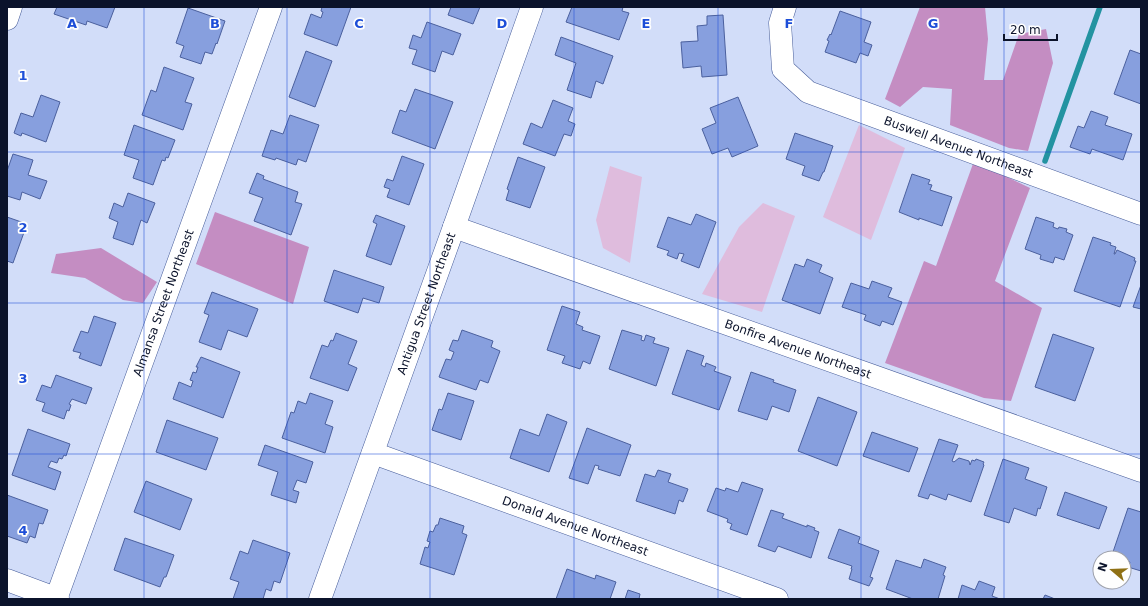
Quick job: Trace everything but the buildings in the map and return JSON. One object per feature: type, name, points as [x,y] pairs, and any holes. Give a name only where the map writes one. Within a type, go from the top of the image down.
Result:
[{"type":"street","points":[[7,19],[11,7]]},
{"type":"street","name":"Almansa Street Northeast","points":[[57,599],[271,7]]},
{"type":"street","name":"Antigua Street Northeast","points":[[320,599],[532,7]]},
{"type":"street","name":"Buswell Avenue Northeast","points":[[785,7],[780,23],[783,69],[808,92],[1141,214]]},
{"type":"street","name":"Bonfire Avenue Northeast","points":[[454,227],[1141,471]]},
{"type":"street","name":"Donald Avenue Northeast","points":[[373,453],[777,599]]},
{"type":"street","points":[[7,580],[57,599]]},
{"type":"shaded area","points":[[920,7],[985,7],[988,39],[984,80],[1003,80],[1019,34],[1046,29],[1053,63],[1028,151],[1009,148],[950,125],[952,89],[923,87],[900,107],[885,99]]},
{"type":"shaded area","points":[[859,125],[905,148],[871,240],[823,217]]},
{"type":"shaded area","points":[[974,161],[1030,188],[995,281],[1042,308],[1011,401],[984,398],[885,363],[924,261],[936,266]]},
{"type":"shaded area","points":[[610,166],[642,177],[630,263],[603,248],[596,220]]},
{"type":"shaded area","points":[[763,203],[795,216],[762,312],[702,294],[739,227]]},
{"type":"shaded area","points":[[215,212],[309,247],[293,304],[196,264]]},
{"type":"shaded area","points":[[101,248],[157,282],[143,303],[123,300],[85,278],[51,273],[56,254]]},
{"type":"waterway","points":[[1045,161],[1100,7]]}]
